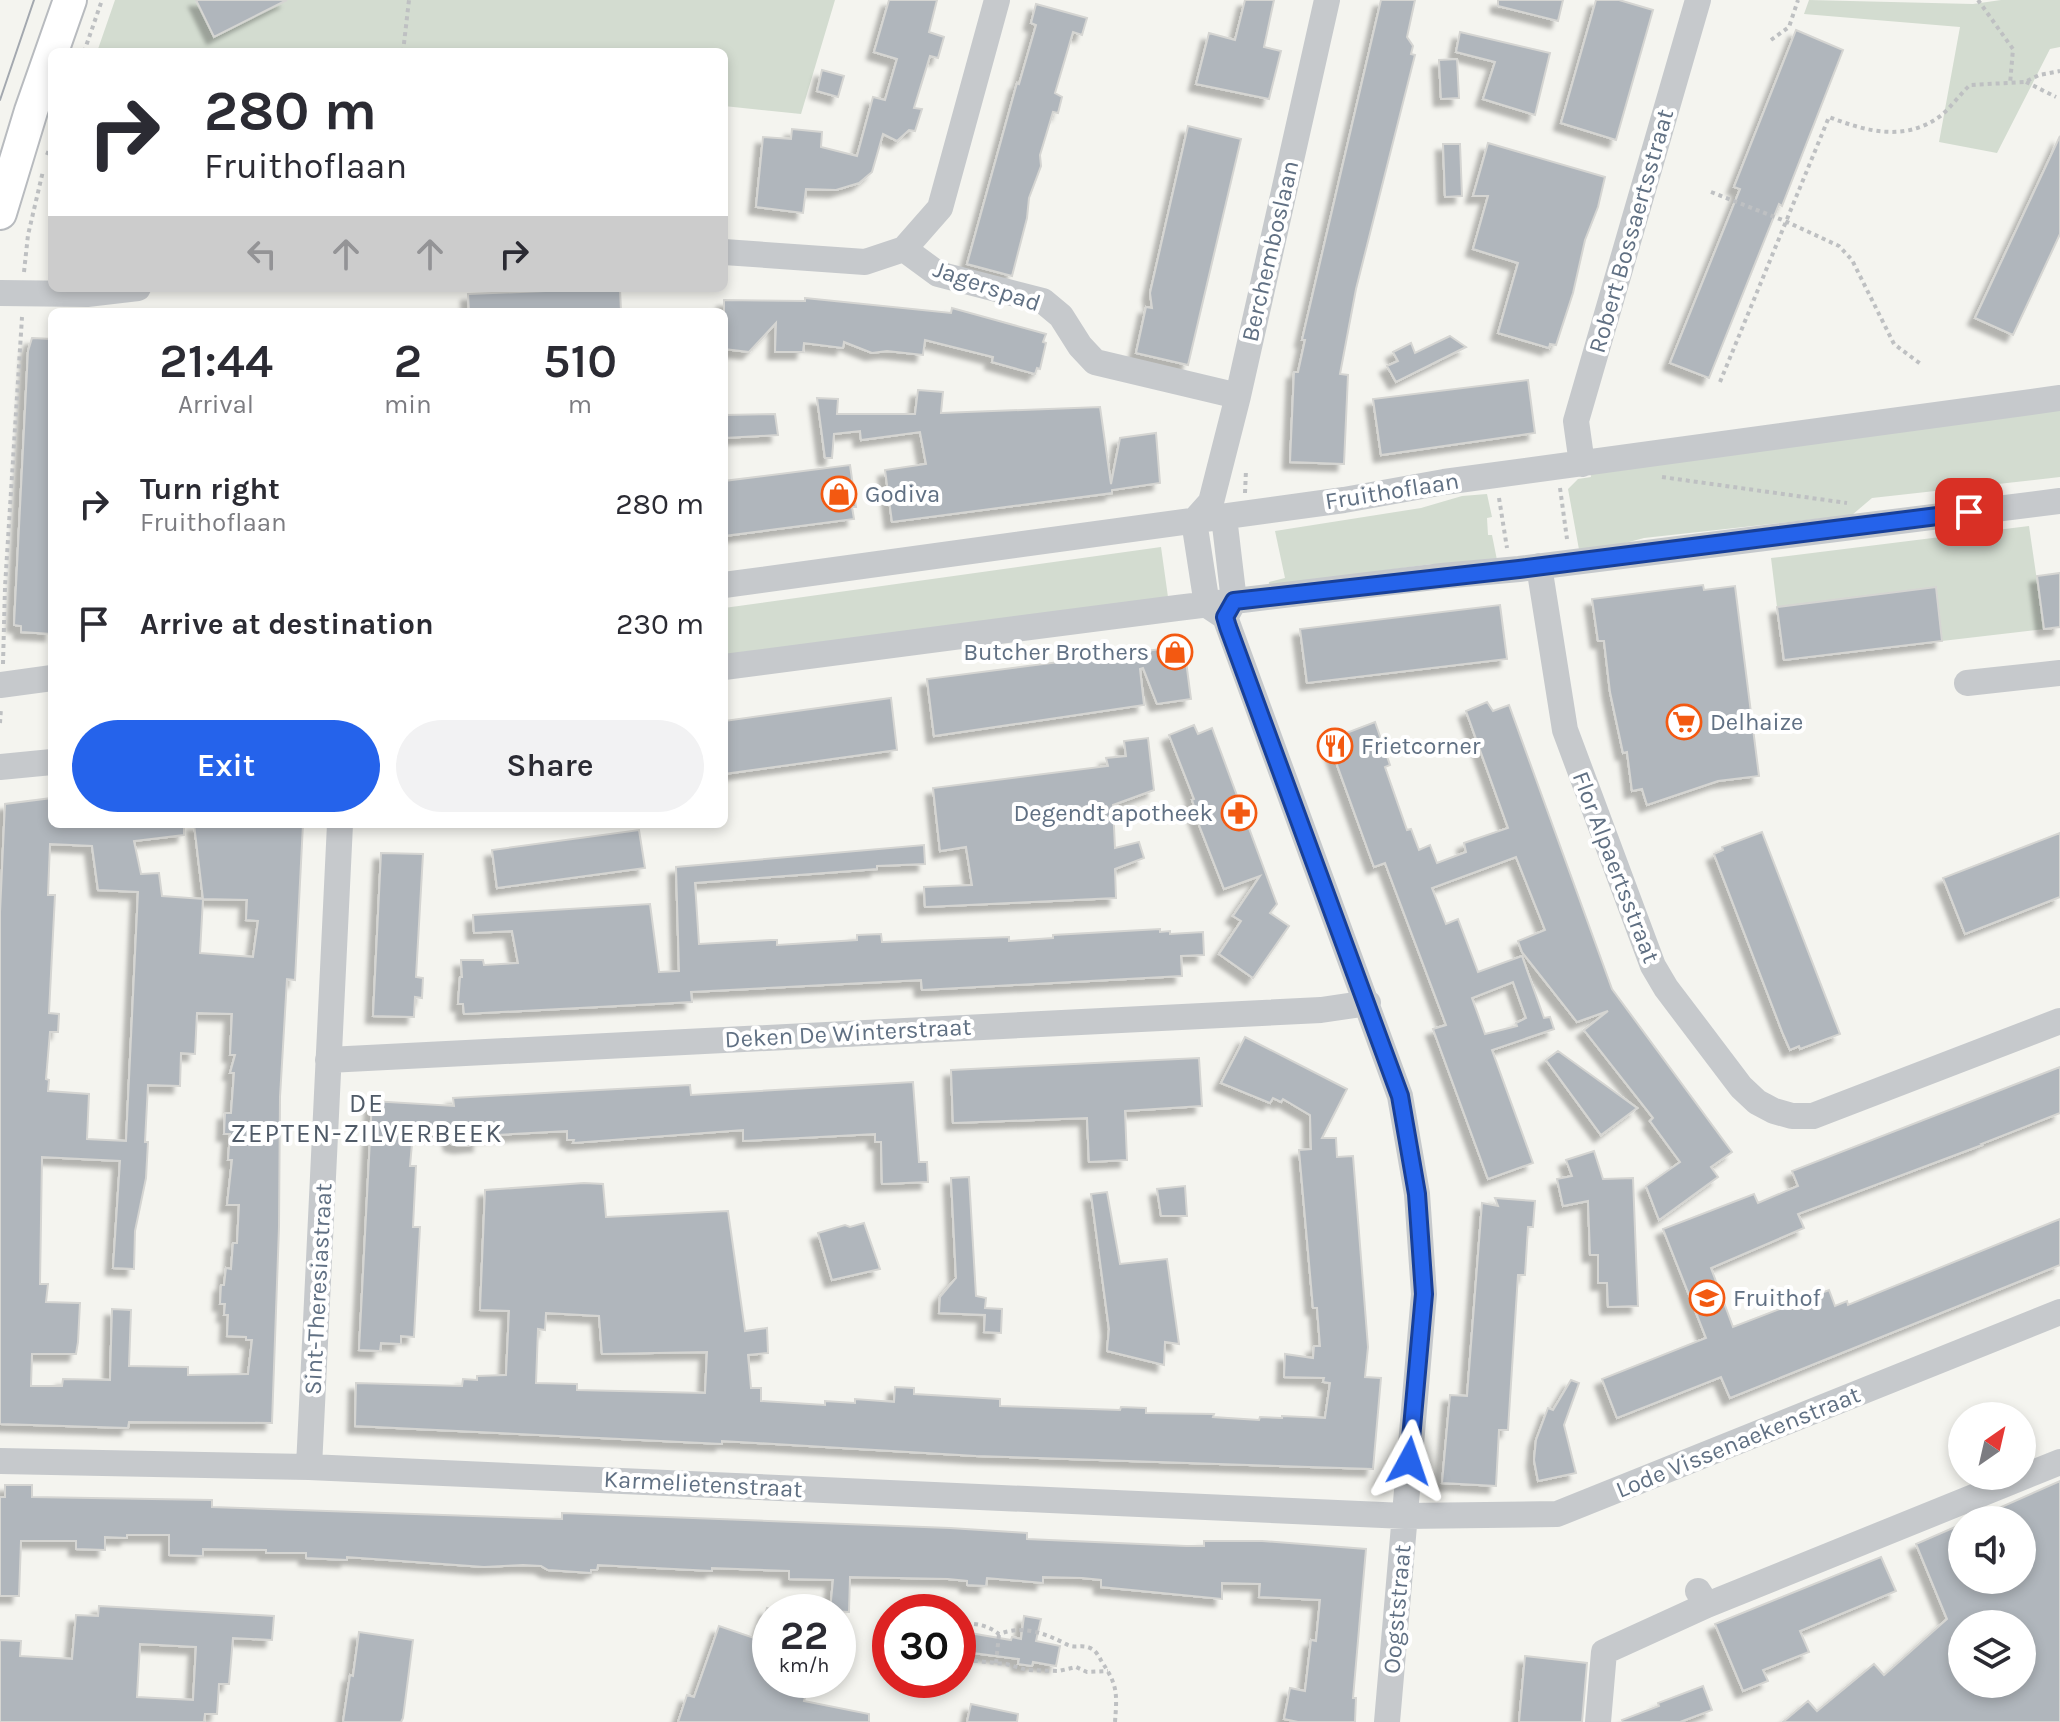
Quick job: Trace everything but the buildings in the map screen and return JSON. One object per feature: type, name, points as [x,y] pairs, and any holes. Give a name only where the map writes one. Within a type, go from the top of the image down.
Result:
[{"type":"main road","points":[[53,48],[70,0]]},
{"type":"main road","points":[[0,213],[48,63]]},
{"type":"street","points":[[728,252],[865,262],[904,249],[940,208],[997,0]]},
{"type":"street","name":"Berchemboslaan","points":[[1219,513],[1238,396],[1327,0]]},
{"type":"street","name":"Robert Bossaertsstraat","points":[[1582,464],[1576,421],[1698,0]]},
{"type":"street","name":"Jagerspad","points":[[904,249],[938,274],[1043,301],[1061,316],[1080,346],[1095,362],[1238,396]]},
{"type":"street","points":[[12,294],[104,292]]},
{"type":"street","name":"Fruithoflaan","points":[[728,584],[1219,513],[1344,500],[1444,482],[2060,398]]},
{"type":"street","points":[[728,667],[1222,608],[2060,501]]},
{"type":"street","name":"Oogststraat","points":[[1219,513],[1222,608],[1400,1096],[1417,1194],[1424,1294],[1387,1722]]},
{"type":"street","name":"Flor Alpaertsstraat","points":[[1539,566],[1565,730],[1642,941],[1666,988],[1741,1087],[1757,1102],[1792,1116],[1813,1116],[2060,1021]]},
{"type":"street","points":[[1967,683],[2060,673]]},
{"type":"street","points":[[1,685],[48,679]]},
{"type":"street","points":[[0,767],[48,762]]},
{"type":"street","name":"Sint-Theresiastraat","points":[[309,1467],[340,828]]},
{"type":"street","name":"Deken De Winterstraat","points":[[328,1060],[1321,1010],[1368,1003]]},
{"type":"street","name":"Lode Vissenaekenstraat","points":[[1405,1516],[1557,1514],[2060,1312]]},
{"type":"street","name":"Karmelietenstraat","points":[[0,1461],[309,1467],[1405,1516]]},
{"type":"street","points":[[1598,1722],[1604,1652],[1702,1598],[2060,1462]]},
{"type":"path","points":[[85,48],[102,0]]},
{"type":"path","points":[[403,48],[409,0]]},
{"type":"path","points":[[1771,40],[1789,27],[1798,0]]},
{"type":"path","points":[[1978,0],[2013,49],[2010,84]]},
{"type":"path","points":[[1720,382],[1829,117],[1864,130],[1905,132],[1939,117],[1970,85],[2025,82],[2039,75],[2060,71]]},
{"type":"path","points":[[2025,82],[2056,97]]},
{"type":"path","points":[[0,723],[12,294],[48,158]]},
{"type":"path","points":[[1711,192],[1826,239],[1846,253],[1894,344],[1922,365]]},
{"type":"path","points":[[1219,513],[1243,480],[1247,465]]},
{"type":"path","points":[[1659,476],[1853,504]]},
{"type":"path","points":[[1497,488],[1508,554],[1539,566],[1568,544],[1559,478]]},
{"type":"path","points":[[976,1624],[990,1627],[999,1634]]},
{"type":"path","points":[[999,1634],[1013,1629],[1031,1630],[1069,1647],[1090,1647],[1108,1671],[1117,1692],[1115,1722]]},
{"type":"path","points":[[996,1663],[999,1634]]},
{"type":"path","points":[[976,1661],[1027,1670],[1059,1671],[1076,1667],[1087,1672],[1108,1671]]},
{"type":"shaded area","points":[[115,0],[196,0],[215,37],[287,0],[835,0],[801,114],[728,106],[728,48],[98,48]]},
{"type":"shaded area","points":[[1809,0],[1973,4],[2001,0],[2060,0],[2060,47],[2050,49],[1997,153],[1939,142],[1960,27],[1804,14]]},
{"type":"shaded area","points":[[2060,405],[2060,477],[1872,498],[1852,515],[1644,538],[1580,555],[1568,489],[1578,479],[1591,477],[1589,465]]},
{"type":"shaded area","points":[[1487,494],[1492,517],[1487,518],[1488,535],[1492,535],[1498,565],[1432,564],[1329,578],[1268,594],[1269,582],[1285,578],[1275,531],[1421,508],[1462,496]]},
{"type":"shaded area","points":[[2029,526],[2044,629],[1942,641],[1936,588],[1777,607],[1771,558]]},
{"type":"shaded area","points":[[1161,547],[1168,597],[728,655],[728,607]]},
{"type":"tram line","points":[[0,100],[34,0]]},
{"type":"place","name":"Godiva","points":[[839,494]]},
{"type":"place","name":"Butcher Brothers","points":[[1175,652]]},
{"type":"place","name":"Delhaize","points":[[1684,722]]},
{"type":"place","name":"Frietcorner","points":[[1335,746]]},
{"type":"place","name":"Degendt apotheek","points":[[1239,813]]},
{"type":"place","name":"Fruithof","points":[[1707,1298]]},
{"type":"district","name":"DE ZEPTEN-ZILVERBEEK","points":[[367,1118]]},
{"type":"route","points":[[1409,1461],[1424,1294],[1417,1194],[1400,1096],[1228,627],[1225,617],[1234,601],[1519,569],[1969,512]]}]
